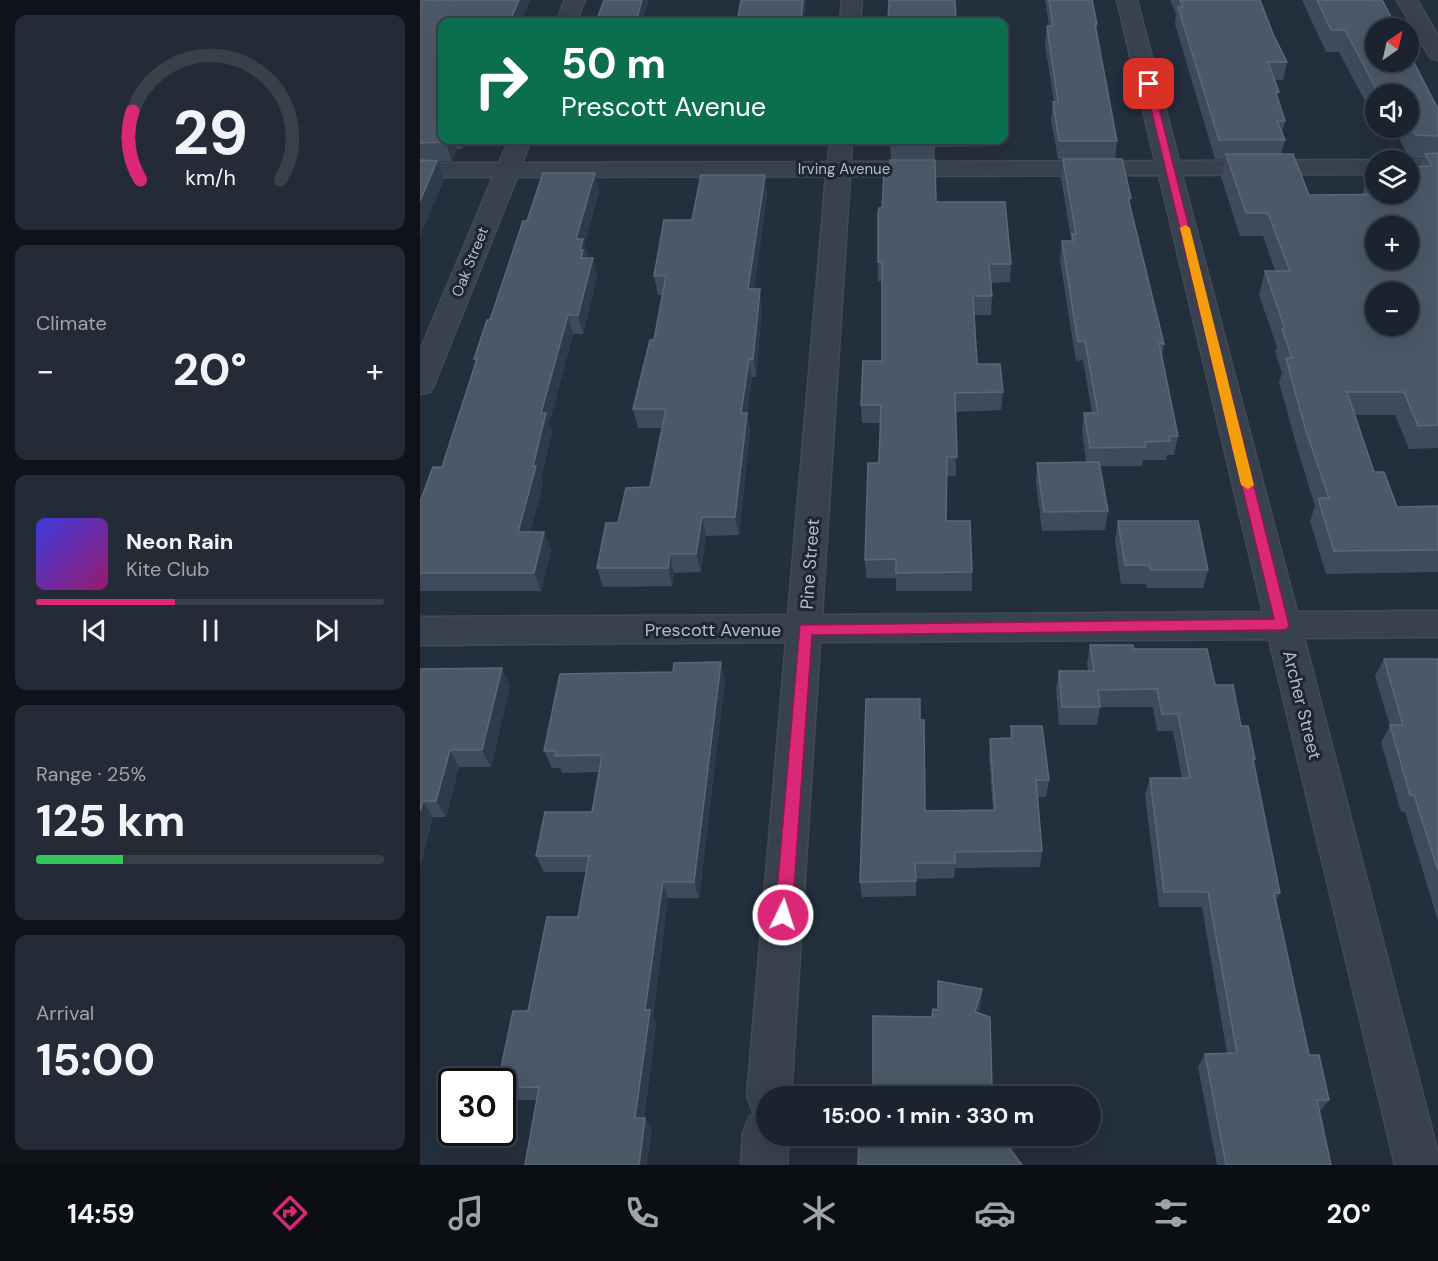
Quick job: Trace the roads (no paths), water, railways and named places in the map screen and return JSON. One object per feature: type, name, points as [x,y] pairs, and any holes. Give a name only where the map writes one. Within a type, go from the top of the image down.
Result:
[{"type":"street","points":[[567,18],[574,0]]},
{"type":"street","points":[[850,18],[852,0]]},
{"type":"street","name":"Archer Street","points":[[1127,0],[1418,1165]]},
{"type":"street","points":[[1407,0],[1438,54]]},
{"type":"street","name":"Oak Street","points":[[420,385],[518,144]]},
{"type":"street","name":"Pine Street","points":[[770,1086],[841,144]]},
{"type":"street","name":"Irving Avenue","points":[[420,170],[1365,167]]},
{"type":"street","points":[[1419,167],[1438,167]]},
{"type":"street","name":"Prescott Avenue","points":[[420,632],[1438,624]]},
{"type":"street","points":[[764,1165],[765,1146]]}]
